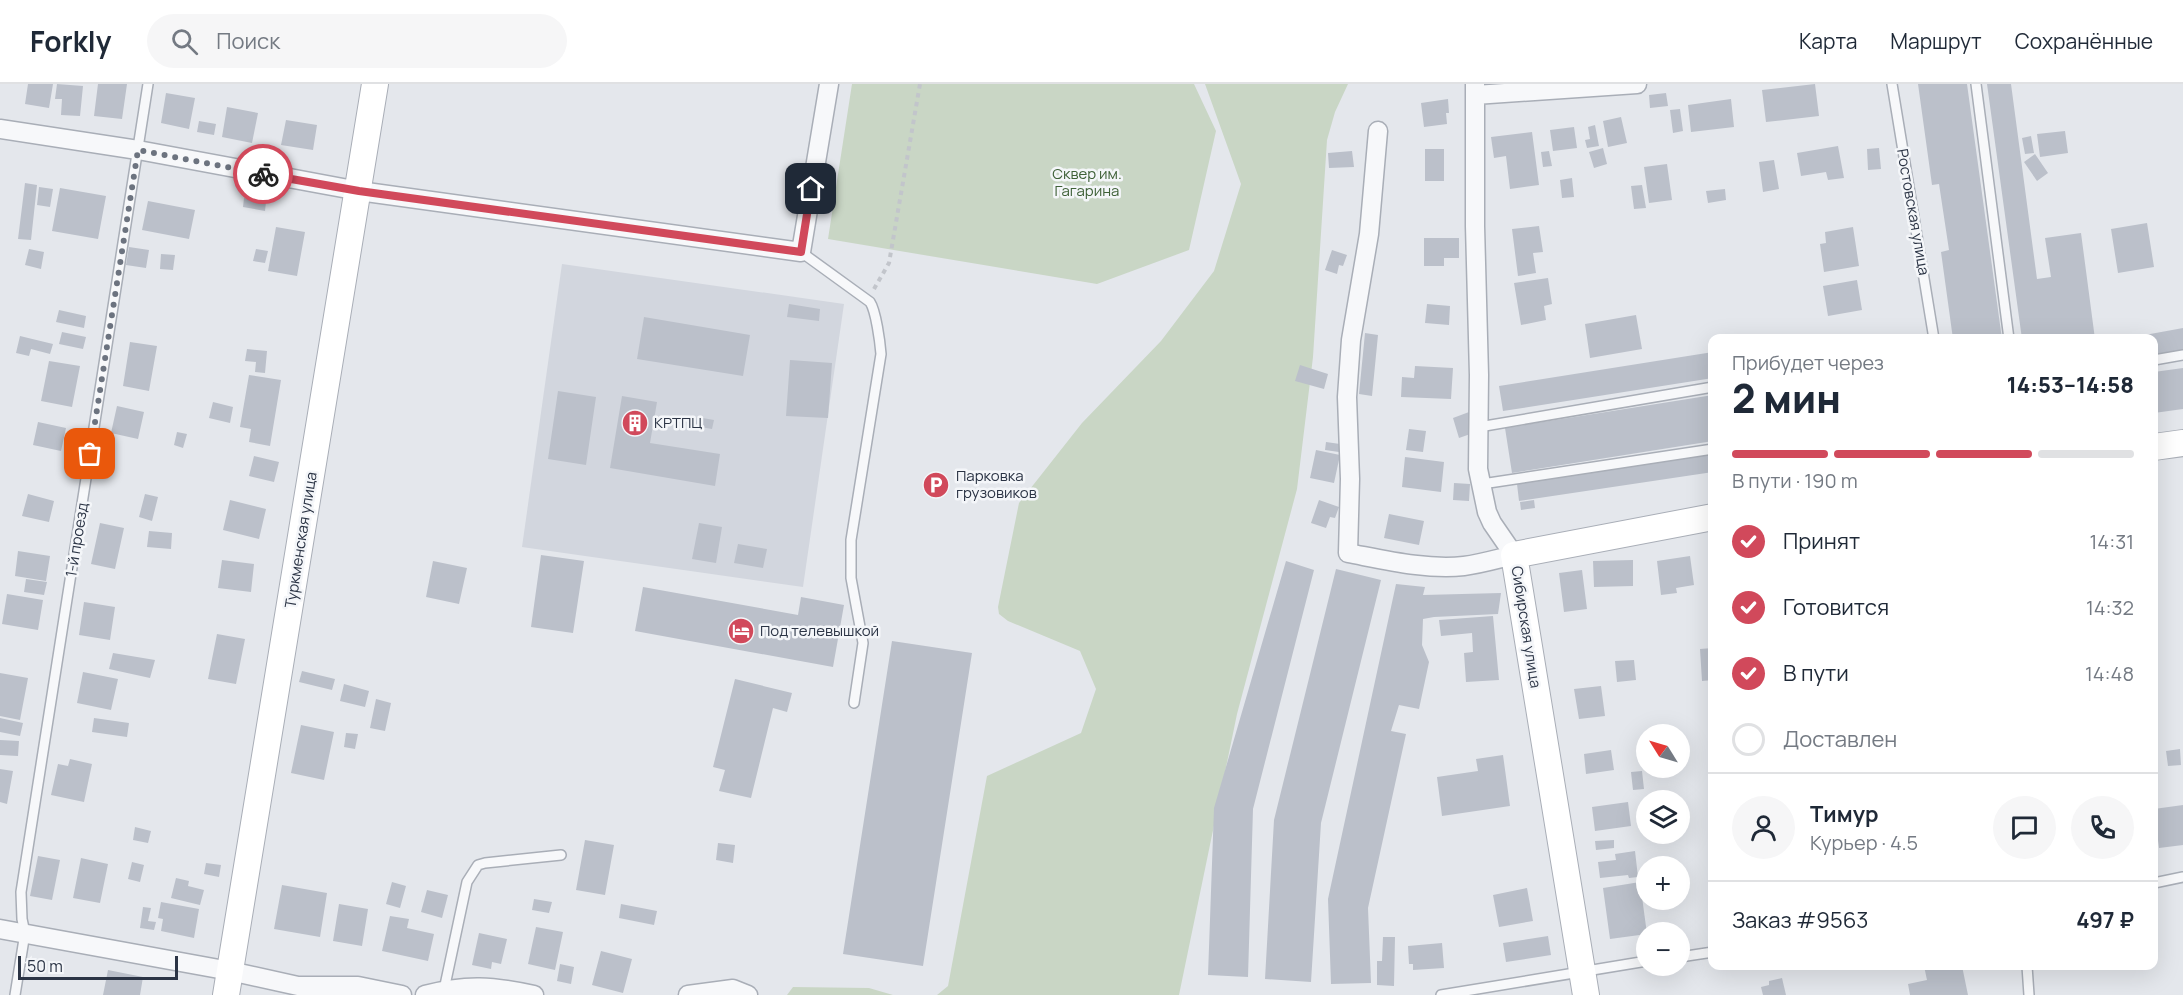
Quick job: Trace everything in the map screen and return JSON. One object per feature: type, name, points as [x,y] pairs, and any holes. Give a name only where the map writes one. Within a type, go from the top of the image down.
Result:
[{"type":"main road","name":"Туркменская улица","points":[[228,983],[375,84]]},
{"type":"main road","points":[[2158,446],[2183,443]]},
{"type":"main road","points":[[1514,555],[1708,518]]},
{"type":"main road","name":"Сибирская улица","points":[[1514,555],[1584,983]]},
{"type":"street","points":[[0,129],[138,150],[359,191],[801,252],[829,84]]},
{"type":"street","points":[[1475,90],[1637,84]]},
{"type":"street","name":"Сибирская улица","points":[[1475,90],[1478,469],[1492,523],[1514,555]]},
{"type":"street","points":[[1378,131],[1369,234],[1351,340],[1347,438],[1350,479],[1348,553],[1390,561],[1445,567],[1466,566],[1514,555]]},
{"type":"street","points":[[0,929],[25,933],[228,983],[282,988],[358,986],[402,995]]},
{"type":"street","points":[[425,995],[453,988],[484,987],[534,995]]},
{"type":"street","points":[[688,995],[733,989],[748,995]]},
{"type":"lane","name":"1-й проезд","points":[[15,995],[25,933],[21,892],[148,84]]},
{"type":"lane","name":"Ростовская улица","points":[[1892,84],[1933,334]]},
{"type":"lane","points":[[1976,84],[2008,334]]},
{"type":"lane","points":[[801,252],[867,300],[874,309],[881,354],[851,540],[851,578],[863,643],[854,703]]},
{"type":"lane","points":[[2158,359],[2183,355]]},
{"type":"lane","points":[[1479,427],[1708,388]]},
{"type":"lane","points":[[1482,484],[1708,450]]},
{"type":"lane","points":[[444,990],[464,892],[478,865],[561,855]]},
{"type":"lane","points":[[2158,882],[2183,877]]},
{"type":"lane","points":[[1690,955],[1708,953]]},
{"type":"lane","points":[[1441,995],[1584,983],[1636,966]]},
{"type":"lane","points":[[2027,970],[2029,995]]},
{"type":"path","points":[[867,300],[889,263],[920,84]]},
{"type":"shaded area","points":[[562,264],[844,304],[803,587],[522,547]]},
{"type":"green space","name":"Сквер им. Гагарина","points":[[852,84],[1194,84],[1216,131],[1189,250],[1097,284],[828,239]]},
{"type":"green space","points":[[1205,84],[1348,84],[1335,112],[1327,140],[1313,357],[1297,489],[1237,714],[1179,995],[937,995],[948,986],[987,776],[1081,733],[1096,689],[1080,651],[1008,621],[999,614],[998,607],[1019,503],[1082,423],[1161,341],[1214,271],[1241,184]]},
{"type":"green space","points":[[793,987],[869,988],[893,995],[787,995]]},
{"type":"building","points":[[28,84],[53,84],[49,108],[25,104]]},
{"type":"building","points":[[57,84],[83,86],[80,116],[61,115],[62,99],[55,99]]},
{"type":"building","points":[[98,84],[127,84],[122,119],[94,116]]},
{"type":"building","points":[[1815,84],[1819,116],[1766,122],[1762,90]]},
{"type":"building","points":[[1918,84],[1967,84],[2001,334],[1952,334],[1941,252],[1949,250],[1939,184],[1932,185]]},
{"type":"building","points":[[1987,84],[2011,84],[2037,279],[2051,277],[2045,238],[2081,233],[2094,334],[2021,334]]},
{"type":"building","points":[[166,93],[195,98],[189,129],[161,123]]},
{"type":"building","points":[[1666,93],[1668,106],[1650,108],[1649,95]]},
{"type":"building","points":[[1448,99],[1447,124],[1424,127],[1421,103]]},
{"type":"building","points":[[1731,99],[1734,127],[1691,132],[1688,105]]},
{"type":"building","points":[[227,107],[258,113],[252,143],[222,137]]},
{"type":"building","points":[[1680,109],[1683,131],[1673,133],[1670,110]]},
{"type":"building","points":[[1621,117],[1627,143],[1608,147],[1603,121]]},
{"type":"building","points":[[286,120],[317,125],[313,150],[281,145]]},
{"type":"building","points":[[199,121],[216,124],[214,135],[197,132]]},
{"type":"building","points":[[1595,125],[1599,146],[1587,148],[1585,140],[1590,139],[1588,127]]},
{"type":"building","points":[[1574,127],[1577,148],[1553,151],[1550,130]]},
{"type":"building","points":[[2065,131],[2068,153],[2040,157],[2037,134]]},
{"type":"building","points":[[1532,132],[1539,185],[1510,189],[1506,156],[1494,158],[1491,137]]},
{"type":"building","points":[[2031,136],[2034,153],[2025,154],[2022,138]]},
{"type":"building","points":[[1838,146],[1844,178],[1828,180],[1826,172],[1801,176],[1797,153]]},
{"type":"building","points":[[1603,148],[1607,164],[1594,168],[1589,152]]},
{"type":"building","points":[[1879,148],[1881,169],[1868,170],[1867,149]]},
{"type":"building","points":[[1425,149],[1444,149],[1444,181],[1425,181]]},
{"type":"building","points":[[1352,151],[1354,167],[1329,168],[1328,153]]},
{"type":"building","points":[[1549,151],[1552,166],[1543,167],[1541,152]]},
{"type":"building","points":[[2035,154],[2048,173],[2037,181],[2024,162]]},
{"type":"building","points":[[1774,160],[1779,189],[1763,192],[1759,162]]},
{"type":"building","points":[[1667,164],[1672,200],[1649,203],[1644,167]]},
{"type":"building","points":[[1572,178],[1574,197],[1562,198],[1560,180]]},
{"type":"building","points":[[25,183],[37,185],[31,240],[18,239]]},
{"type":"building","points":[[1642,185],[1646,208],[1634,209],[1631,186]]},
{"type":"building","points":[[39,187],[53,189],[50,207],[37,205]]},
{"type":"building","points":[[60,188],[106,196],[98,239],[52,231]]},
{"type":"building","points":[[1725,189],[1726,200],[1708,203],[1706,191]]},
{"type":"building","points":[[244,198],[266,202],[265,211],[243,207]]},
{"type":"building","points":[[148,201],[195,210],[189,239],[142,230]]},
{"type":"building","points":[[2147,223],[2154,267],[2118,273],[2111,229]]},
{"type":"building","points":[[1539,226],[1543,252],[1533,253],[1536,273],[1518,276],[1512,229]]},
{"type":"building","points":[[276,227],[305,232],[297,276],[268,271]]},
{"type":"building","points":[[1853,227],[1859,266],[1824,272],[1820,244],[1826,243],[1825,232]]},
{"type":"building","points":[[1424,238],[1459,238],[1459,258],[1444,258],[1444,266],[1424,266]]},
{"type":"building","points":[[129,247],[149,250],[146,268],[126,265]]},
{"type":"building","points":[[29,249],[44,252],[41,269],[25,265]]},
{"type":"building","points":[[256,249],[268,251],[265,263],[253,261]]},
{"type":"building","points":[[1332,250],[1347,255],[1343,266],[1339,265],[1337,274],[1325,270]]},
{"type":"building","points":[[161,254],[175,255],[173,270],[160,269]]},
{"type":"building","points":[[1548,278],[1552,304],[1544,306],[1546,320],[1521,325],[1514,283]]},
{"type":"building","points":[[1857,280],[1862,310],[1828,316],[1823,286]]},
{"type":"building","points":[[789,304],[820,309],[819,321],[787,317]]},
{"type":"building","points":[[1427,304],[1450,306],[1449,325],[1425,323]]},
{"type":"building","points":[[59,310],[86,316],[84,328],[56,322]]},
{"type":"building","points":[[1636,315],[1642,349],[1590,358],[1585,324]]},
{"type":"building","points":[[644,317],[750,335],[743,376],[637,359]]},
{"type":"building","points":[[2183,328],[2183,352],[2158,356],[2158,334],[2150,334]]},
{"type":"building","points":[[62,332],[86,337],[83,349],[59,344]]},
{"type":"building","points":[[1365,333],[1378,335],[1372,396],[1359,394]]},
{"type":"building","points":[[20,336],[53,344],[50,354],[31,349],[29,356],[16,353]]},
{"type":"building","points":[[130,342],[157,346],[149,391],[123,386]]},
{"type":"building","points":[[247,349],[267,351],[265,373],[255,372],[256,362],[245,361]]},
{"type":"building","points":[[1708,353],[1708,379],[1503,411],[1499,386]]},
{"type":"building","points":[[790,360],[832,363],[828,418],[786,416]]},
{"type":"building","points":[[49,361],[80,366],[72,407],[41,401]]},
{"type":"building","points":[[1300,365],[1328,374],[1324,389],[1295,381]]},
{"type":"building","points":[[1415,366],[1453,368],[1451,399],[1401,397],[1402,377],[1414,378]]},
{"type":"building","points":[[2183,368],[2183,409],[2158,412],[2158,371]]},
{"type":"building","points":[[249,375],[281,380],[270,446],[249,442],[251,429],[240,427]]},
{"type":"building","points":[[558,391],[596,397],[586,465],[548,459]]},
{"type":"building","name":"КРТПЦ","points":[[622,396],[657,402],[650,443],[720,454],[715,486],[610,468]]},
{"type":"building","points":[[1708,396],[1708,442],[1512,473],[1505,428]]},
{"type":"building","points":[[213,402],[233,407],[230,423],[209,418]]},
{"type":"building","points":[[117,406],[144,412],[138,439],[111,433]]},
{"type":"building","points":[[1469,412],[1476,432],[1459,438],[1453,418]]},
{"type":"building","points":[[697,417],[714,420],[712,429],[695,426]]},
{"type":"building","points":[[38,422],[66,428],[61,451],[33,445]]},
{"type":"building","points":[[1409,429],[1426,431],[1423,452],[1406,450]]},
{"type":"building","points":[[177,432],[187,434],[183,448],[174,445]]},
{"type":"building","points":[[1326,442],[1340,444],[1339,452],[1325,450]]},
{"type":"building","points":[[1316,450],[1340,455],[1334,483],[1310,478]]},
{"type":"building","points":[[1708,455],[1708,473],[1519,501],[1517,484]]},
{"type":"building","points":[[254,456],[279,462],[274,482],[249,476]]},
{"type":"building","points":[[1405,457],[1444,462],[1441,492],[1402,487]]},
{"type":"building","points":[[1454,483],[1470,484],[1469,501],[1453,500]]},
{"type":"building","points":[[28,494],[54,501],[49,522],[22,516]]},
{"type":"building","points":[[145,494],[158,497],[152,521],[139,517]]},
{"type":"building","points":[[230,500],[266,509],[259,539],[223,530]]},
{"type":"building","points":[[1319,500],[1339,507],[1335,518],[1330,517],[1326,528],[1311,523]]},
{"type":"building","points":[[1534,500],[1535,508],[1521,510],[1520,502]]},
{"type":"building","points":[[1389,514],[1424,521],[1419,545],[1384,538]]},
{"type":"building","points":[[100,523],[124,528],[115,569],[91,564]]},
{"type":"building","points":[[699,523],[722,527],[716,563],[692,559]]},
{"type":"building","points":[[149,531],[172,533],[171,549],[147,547]]},
{"type":"building","points":[[738,544],[767,549],[763,568],[734,563]]},
{"type":"building","points":[[18,551],[50,556],[46,581],[15,576]]},
{"type":"building","points":[[541,555],[584,561],[573,633],[531,627]]},
{"type":"building","points":[[1690,556],[1694,585],[1676,588],[1677,593],[1661,595],[1657,561]]},
{"type":"building","points":[[222,560],[254,564],[251,592],[218,588]]},
{"type":"building","points":[[1633,560],[1633,586],[1594,587],[1593,561]]},
{"type":"building","points":[[433,561],[467,568],[459,604],[426,597]]},
{"type":"building","points":[[1286,561],[1314,570],[1253,809],[1248,977],[1208,975],[1214,808]]},
{"type":"building","points":[[1336,569],[1381,580],[1321,823],[1311,982],[1265,979],[1274,820]]},
{"type":"building","points":[[1582,570],[1587,609],[1564,612],[1559,573]]},
{"type":"building","points":[[26,579],[47,582],[44,595],[24,592]]},
{"type":"building","points":[[1396,584],[1425,587],[1423,595],[1501,593],[1498,614],[1423,619],[1422,645],[1429,662],[1419,709],[1399,705],[1391,731],[1406,734],[1368,908],[1371,983],[1331,984],[1328,899]]},
{"type":"building","points":[[643,587],[798,615],[801,597],[844,605],[833,667],[635,631]]},
{"type":"building","points":[[7,594],[43,600],[38,630],[2,624]]},
{"type":"building","points":[[84,602],[115,607],[110,640],[79,635]]},
{"type":"building","points":[[1493,616],[1499,680],[1466,682],[1464,653],[1473,652],[1472,633],[1441,636],[1439,620]]},
{"type":"building","points":[[217,634],[245,639],[236,684],[208,679]]},
{"type":"building","points":[[892,641],[972,653],[923,966],[843,954]]},
{"type":"building","points":[[1708,648],[1708,680],[1702,681],[1700,649]]},
{"type":"building","points":[[113,653],[155,660],[150,678],[109,669]]},
{"type":"building","points":[[1634,660],[1636,680],[1617,682],[1615,661]]},
{"type":"building","points":[[302,671],[335,679],[332,690],[299,682]]},
{"type":"building","points":[[83,672],[118,679],[111,710],[77,703]]},
{"type":"building","points":[[0,673],[28,678],[20,720],[0,716]]},
{"type":"building","points":[[735,679],[792,693],[787,712],[773,708],[751,798],[719,791],[725,770],[713,767]]},
{"type":"building","points":[[344,684],[369,691],[365,707],[340,701]]},
{"type":"building","points":[[1601,686],[1605,716],[1579,719],[1574,689]]},
{"type":"building","points":[[376,699],[391,703],[385,731],[370,728]]},
{"type":"building","points":[[0,718],[23,723],[20,736],[0,732]]},
{"type":"building","points":[[94,718],[129,723],[127,737],[92,732]]},
{"type":"building","points":[[301,725],[334,732],[324,780],[291,773]]},
{"type":"building","points":[[346,733],[358,734],[355,749],[344,747]]},
{"type":"building","points":[[0,740],[19,741],[18,756],[0,755]]},
{"type":"building","points":[[2180,749],[2181,765],[2168,766],[2166,751]]},
{"type":"building","points":[[1611,750],[1614,770],[1586,774],[1584,754]]},
{"type":"building","points":[[1503,755],[1510,806],[1442,816],[1437,777],[1478,771],[1476,759]]},
{"type":"building","points":[[70,759],[92,764],[84,802],[51,795],[58,764],[68,766]]},
{"type":"building","points":[[0,769],[13,771],[7,804],[0,802]]},
{"type":"building","points":[[1631,772],[1636,772],[1636,778],[1643,778],[1644,789],[1633,790]]},
{"type":"building","points":[[1628,802],[1631,826],[1595,831],[1592,807]]},
{"type":"building","points":[[2183,805],[2183,845],[2159,848],[2158,808]]},
{"type":"building","points":[[135,827],[151,831],[148,843],[133,840]]},
{"type":"building","points":[[585,840],[614,845],[605,895],[576,890]]},
{"type":"building","points":[[1614,840],[1614,848],[1596,850],[1595,841]]},
{"type":"building","points":[[718,843],[735,845],[733,863],[716,860]]},
{"type":"building","points":[[1635,851],[1636,877],[1629,878],[1628,875],[1600,878],[1598,862],[1616,860],[1615,854]]},
{"type":"building","points":[[38,856],[60,860],[52,900],[30,896]]},
{"type":"building","points":[[81,858],[108,864],[100,903],[73,898]]},
{"type":"building","points":[[132,862],[144,865],[140,882],[128,879]]},
{"type":"building","points":[[206,863],[221,865],[219,877],[204,874]]},
{"type":"building","points":[[176,878],[189,881],[188,886],[204,890],[200,905],[171,898]]},
{"type":"building","points":[[392,882],[406,886],[400,908],[386,904]]},
{"type":"building","points":[[1636,883],[1636,910],[1644,910],[1645,922],[1636,922],[1636,935],[1610,939],[1603,888]]},
{"type":"building","points":[[282,885],[327,893],[320,937],[274,929]]},
{"type":"building","points":[[1527,888],[1533,921],[1499,927],[1493,895]]},
{"type":"building","points":[[427,890],[448,895],[442,918],[421,912]]},
{"type":"building","points":[[534,899],[552,902],[549,913],[532,910]]},
{"type":"building","points":[[161,902],[199,909],[194,938],[161,931],[163,919],[158,918]]},
{"type":"building","points":[[339,904],[368,909],[362,946],[333,941]]},
{"type":"building","points":[[621,904],[657,911],[654,925],[619,918]]},
{"type":"building","points":[[143,907],[151,908],[148,921],[156,922],[154,930],[140,928]]},
{"type":"building","points":[[390,916],[409,919],[407,928],[434,934],[428,961],[382,951]]},
{"type":"building","points":[[536,927],[563,932],[555,970],[528,964]]},
{"type":"building","points":[[479,933],[507,939],[501,964],[492,962],[491,969],[472,965]]},
{"type":"building","points":[[1548,936],[1551,955],[1506,962],[1503,943]]},
{"type":"building","points":[[1383,937],[1395,937],[1394,986],[1377,985],[1377,961],[1382,961]]},
{"type":"building","points":[[1442,943],[1444,968],[1413,970],[1413,964],[1409,964],[1408,946]]},
{"type":"building","points":[[601,951],[632,959],[623,993],[592,985]]},
{"type":"building","points":[[560,964],[574,967],[571,984],[557,981]]},
{"type":"building","points":[[108,970],[143,977],[140,995],[103,995]]},
{"type":"building","points":[[1925,970],[1963,970],[1968,995],[1910,995],[1908,984],[1927,980]]},
{"type":"building","points":[[1782,978],[1786,995],[1763,995],[1761,987],[1769,985],[1769,981]]},
{"type":"way so far","points":[[90,454],[138,150],[263,174]]},
{"type":"place","name":"КРТПЦ","points":[[635,423]]},
{"type":"place","name":"Парковка грузовиков","points":[[936,485]]},
{"type":"place","name":"Под телевышкой","points":[[741,631]]},
{"type":"route","points":[[263,174],[359,191],[801,252],[811,189]]}]
